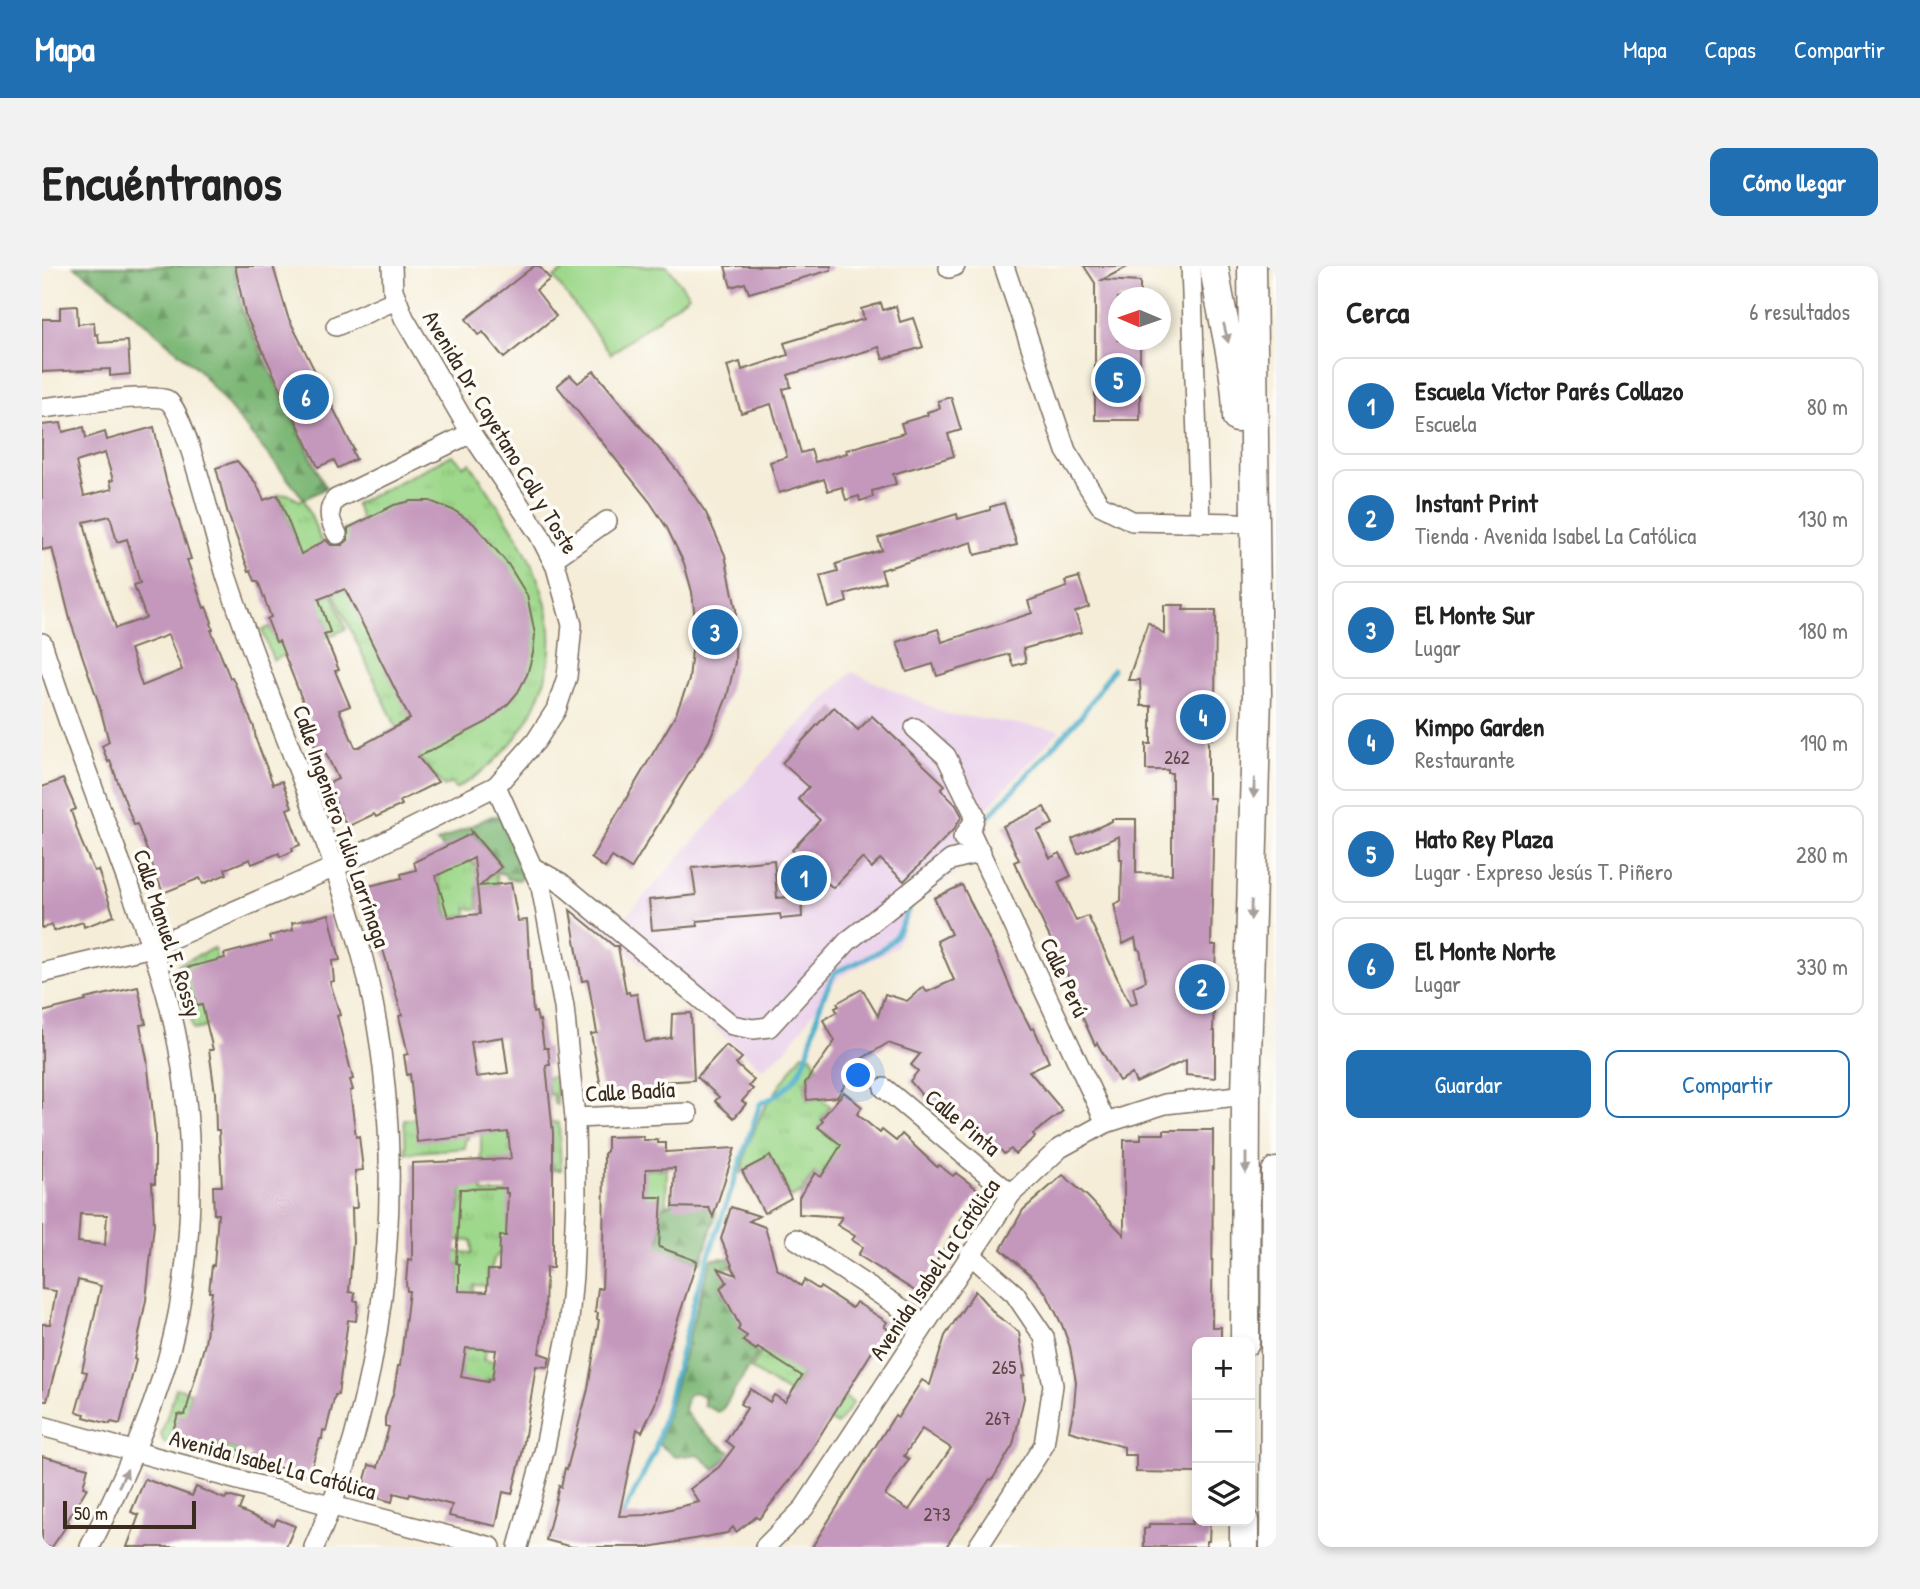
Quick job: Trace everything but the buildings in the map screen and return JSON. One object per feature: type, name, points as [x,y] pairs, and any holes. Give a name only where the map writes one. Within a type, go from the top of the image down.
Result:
[{"type":"highway","points":[[1214,266],[1237,399],[1257,695],[1246,1095],[1245,1337]]},
{"type":"highway","points":[[1247,517],[1252,266]]},
{"type":"highway","points":[[1274,1547],[1276,1172]]},
{"type":"highway","points":[[1244,1526],[1244,1547]]},
{"type":"street","name":"Avenida Dr. Cayetano Coll y Toste","points":[[392,266],[396,300],[404,318],[471,433],[553,559],[568,603],[572,625],[567,677],[556,710],[536,741],[496,786]]},
{"type":"street","points":[[1004,266],[1066,451],[1100,505],[1129,520],[1200,523],[1247,517]]},
{"type":"street","points":[[1191,266],[1200,523]]},
{"type":"street","points":[[336,326],[396,300]]},
{"type":"street","name":"Calle Ingeniero Tulio Larrínaga","points":[[42,408],[151,397],[170,402],[179,417],[226,575],[335,867],[372,1001],[382,1059],[387,1118],[386,1250],[378,1330],[366,1389],[333,1506],[314,1547]]},
{"type":"street","points":[[337,534],[329,512],[336,499],[471,433]]},
{"type":"street","points":[[553,559],[607,521]]},
{"type":"street","name":"Calle Manuel F. Rossy","points":[[42,643],[68,723],[152,947],[169,1003],[183,1067],[190,1181],[179,1305],[167,1361],[136,1452],[90,1547]]},
{"type":"street","points":[[915,728],[946,756],[975,815],[951,860]]},
{"type":"street","points":[[42,973],[152,947],[335,867],[496,786],[541,887],[564,1007],[575,1118],[576,1198],[568,1331],[544,1452],[518,1547]]},
{"type":"street","name":"Calle Perú","points":[[969,829],[1106,1123]]},
{"type":"street","points":[[532,867],[562,883],[732,1025],[753,1029],[769,1027],[848,941],[951,860],[981,852]]},
{"type":"street","name":"Calle Pinta","points":[[884,1088],[1011,1194]]},
{"type":"street","name":"Avenida Isabel La Católica","points":[[765,1547],[803,1508],[1011,1194],[1060,1148],[1106,1123],[1165,1104],[1246,1095]]},
{"type":"street","name":"Calle Badía","points":[[575,1118],[688,1113]]},
{"type":"street","points":[[796,1239],[925,1324]]},
{"type":"street","points":[[970,1254],[1015,1294],[1044,1337],[1053,1385],[1044,1445],[978,1547]]},
{"type":"street","name":"Avenida Isabel La Católica","points":[[42,1426],[491,1547]]},
{"type":"shaded area","points":[[852,672],[947,714],[1060,730],[985,810],[989,842],[965,865],[913,906],[896,947],[838,978],[786,1050],[762,1069],[554,888],[621,922],[780,744]]},
{"type":"green space","points":[[74,266],[233,266],[243,314],[326,488],[304,499],[199,370],[101,285]]},
{"type":"green space","points":[[569,266],[667,266],[689,295],[611,354],[554,278]]},
{"type":"green space","points":[[452,455],[464,466],[470,463],[524,549],[546,605],[550,633],[549,660],[543,687],[518,735],[500,756],[479,774],[455,789],[451,783],[444,787],[402,736],[323,570],[300,567],[298,547],[278,495],[288,494],[300,501],[304,499],[322,543],[362,520],[355,504]]},
{"type":"green space","points":[[332,593],[346,629],[273,660],[262,630],[270,627],[277,642],[313,638],[329,632],[325,616],[312,621],[306,604]]},
{"type":"green space","points":[[492,816],[502,819],[522,877],[519,880],[508,879],[504,874],[495,872],[501,866],[473,833],[445,849],[437,842]]},
{"type":"green space","points":[[470,860],[487,879],[495,872],[498,884],[477,887],[479,909],[467,909],[467,915],[449,917],[436,869]]},
{"type":"green space","points":[[214,948],[231,1011],[203,1028],[193,1030],[178,964]]},
{"type":"green space","points":[[803,1053],[811,1055],[817,1066],[805,1083],[807,1100],[821,1098],[831,1107],[821,1119],[823,1121],[819,1127],[830,1137],[844,1142],[821,1177],[814,1173],[802,1192],[791,1198],[770,1156],[741,1173],[748,1145],[763,1110]]},
{"type":"green space","points":[[555,1076],[557,1105],[554,1104],[553,1094],[549,1095],[548,1086],[468,1136],[468,1139],[465,1139],[465,1148],[406,1153],[404,1119],[416,1119],[477,1092],[487,1084]]},
{"type":"green space","points":[[493,1120],[552,1138],[551,1122],[559,1123],[561,1170],[554,1170],[553,1162],[481,1160],[481,1134]]},
{"type":"green space","points":[[667,1169],[666,1204],[658,1215],[626,1170]]},
{"type":"green space","points":[[463,1180],[482,1188],[483,1193],[510,1193],[521,1230],[494,1259],[491,1270],[488,1270],[488,1286],[474,1285],[473,1297],[459,1303],[459,1264],[450,1263],[450,1251],[472,1253],[472,1241],[457,1240],[431,1213],[459,1213]]},
{"type":"green space","points":[[673,1202],[715,1209],[716,1214],[702,1260],[700,1262],[679,1254],[673,1272],[618,1279],[660,1241],[661,1208]]},
{"type":"green space","points":[[729,1258],[733,1268],[730,1266],[722,1271],[727,1282],[720,1289],[724,1298],[729,1296],[756,1302],[738,1330],[747,1336],[744,1341],[758,1353],[722,1410],[718,1412],[704,1405],[704,1397],[695,1392],[688,1395],[684,1409],[710,1438],[768,1476],[727,1457],[715,1470],[698,1454],[676,1457],[659,1444],[712,1259]]},
{"type":"green space","points":[[458,1331],[474,1337],[473,1348],[486,1350],[483,1360],[506,1364],[514,1384],[489,1379],[488,1382],[483,1381],[479,1399],[527,1418],[527,1426],[478,1418],[460,1381],[462,1369]]},
{"type":"green space","points":[[772,1335],[802,1375],[792,1391],[844,1396],[853,1403],[837,1425],[751,1369]]},
{"type":"green space","points":[[176,1388],[191,1392],[188,1405],[214,1443],[237,1450],[239,1444],[247,1441],[240,1464],[164,1443],[161,1435]]},
{"type":"waterway","points":[[980,826],[1082,715],[1113,669]]},
{"type":"waterway","points":[[620,1521],[655,1451],[697,1291],[760,1104],[787,1087],[802,1067],[821,1003],[835,972],[868,958],[890,942],[899,931],[914,901]]},
{"type":"place","name":"Hato Rey Plaza","points":[[1118,380]]},
{"type":"place","name":"El Monte Norte","points":[[306,397]]},
{"type":"place","name":"El Monte Sur","points":[[715,632]]},
{"type":"place","name":"Kimpo Garden","points":[[1203,717]]},
{"type":"place","name":"Escuela Víctor Parés Collazo","points":[[804,878]]},
{"type":"place","name":"Instant Print","points":[[1202,987]]}]
